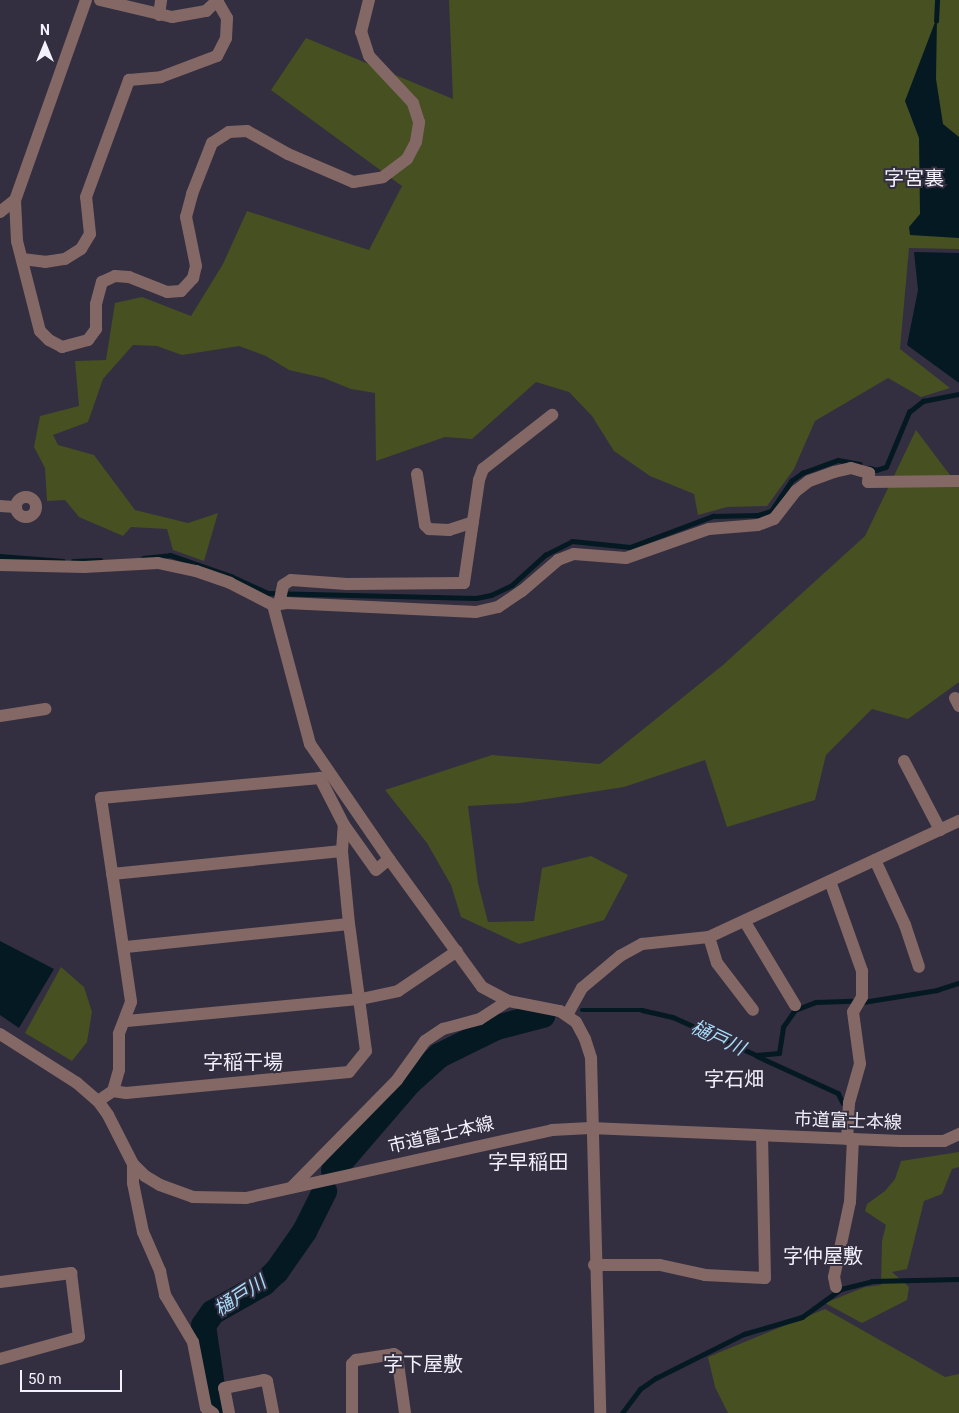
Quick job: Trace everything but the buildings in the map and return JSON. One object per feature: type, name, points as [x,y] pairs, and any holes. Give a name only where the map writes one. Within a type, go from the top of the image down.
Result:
[{"type":"street","points":[[86,0],[15,200],[17,241],[40,331],[49,340],[62,347],[76,345],[88,340],[96,329],[96,304],[102,282],[115,276],[129,277],[167,292],[181,291],[193,278],[196,266],[186,217],[192,194],[212,143],[229,132],[247,131],[288,154],[353,182],[377,179],[391,172],[407,159],[416,142],[419,122],[413,103],[369,56],[361,32],[369,0]]},
{"type":"street","points":[[22,259],[52,261],[65,258],[81,249],[90,234],[86,197],[130,80],[161,77],[217,56],[226,38],[227,18],[218,1],[206,12],[192,16],[159,15],[100,0]]},
{"type":"street","points":[[159,15],[161,0]]},
{"type":"street","points":[[0,212],[15,200]]},
{"type":"street","points":[[552,415],[483,469],[464,583],[347,584],[291,580],[283,585],[276,604],[310,744],[389,859],[482,986],[508,1001],[560,1010],[576,1022],[591,1058],[590,1128],[600,1413]]},
{"type":"street","points":[[0,565],[84,568],[158,563],[196,571],[230,583],[276,604],[476,612],[498,607],[522,592],[558,560],[574,554],[626,558],[709,529],[758,525],[774,519],[796,491],[809,482],[834,472],[852,468],[869,473],[868,482],[959,480]]},
{"type":"street","points":[[417,474],[425,525],[429,529],[449,530],[473,522]]},
{"type":"street","points":[[0,506],[16,507]]},
{"type":"street","points":[[0,716],[46,709]]},
{"type":"street","points":[[904,761],[940,830]]},
{"type":"street","points":[[113,1091],[118,1070],[119,1034],[126,1021],[131,1002],[126,946],[112,874],[101,798],[320,778],[344,824],[376,870],[389,859]]},
{"type":"street","points":[[567,1015],[582,988],[620,956],[642,944],[709,937],[745,922],[959,821]]},
{"type":"street","points":[[98,1101],[113,1091],[126,1093],[349,1072],[366,1051],[361,999],[349,924],[342,852],[344,824]]},
{"type":"street","points":[[112,874],[342,852]]},
{"type":"street","points":[[875,860],[905,925],[919,967]]},
{"type":"street","points":[[830,881],[862,971],[862,996],[853,1012],[860,1064],[849,1103],[850,1202],[834,1277],[836,1287]]},
{"type":"street","points":[[745,922],[794,1005]]},
{"type":"street","points":[[126,946],[349,924]]},
{"type":"street","points":[[709,937],[717,963],[753,1010]]},
{"type":"street","points":[[126,1021],[361,999],[398,991],[458,952]]},
{"type":"street","points":[[292,1187],[397,1080],[425,1041],[443,1029],[480,1019],[508,1001]]},
{"type":"street","name":"市道富士本線","points":[[0,1034],[71,1079],[98,1101],[108,1115],[133,1164],[160,1185],[194,1197],[246,1198],[517,1136],[590,1128],[938,1142],[959,1134]]},
{"type":"street","points":[[594,1265],[660,1265],[705,1275],[765,1278],[762,1136]]},
{"type":"street","points":[[133,1164],[133,1183],[143,1232],[160,1271],[165,1295],[194,1342],[209,1411]]},
{"type":"street","points":[[0,1282],[71,1273],[79,1337],[0,1359]]},
{"type":"street","points":[[352,1413],[352,1364],[356,1360],[394,1354],[397,1356],[405,1413]]},
{"type":"street","points":[[229,1413],[224,1388],[264,1380],[267,1381],[273,1413]]},
{"type":"green space","points":[[449,0],[959,0],[959,249],[909,248],[900,349],[950,388],[921,397],[888,378],[815,421],[794,469],[767,506],[727,507],[698,515],[694,494],[650,476],[614,451],[592,416],[569,392],[536,382],[472,439],[445,437],[376,461],[375,393],[351,389],[324,378],[289,370],[266,356],[239,346],[182,355],[157,346],[133,345],[103,379],[88,422],[53,435],[58,445],[94,455],[135,510],[188,523],[218,513],[204,561],[173,550],[167,529],[131,527],[123,536],[79,517],[65,500],[47,501],[45,468],[34,447],[40,416],[79,406],[75,361],[106,360],[115,303],[142,297],[191,316],[223,264],[247,211],[369,250],[402,186],[271,90],[306,38],[453,99]]},
{"type":"green space","points":[[916,430],[959,487],[959,682],[908,719],[872,709],[826,755],[815,800],[727,827],[705,760],[624,787],[520,803],[468,806],[478,883],[488,922],[534,921],[542,868],[591,856],[628,875],[604,920],[519,944],[461,917],[451,885],[427,843],[385,790],[492,755],[600,764],[723,665],[865,536]]},
{"type":"green space","points":[[61,967],[84,987],[92,1012],[87,1042],[72,1061],[25,1033]]},
{"type":"green space","points":[[959,1152],[959,1167],[952,1169],[942,1194],[924,1201],[907,1269],[892,1272],[909,1287],[907,1300],[862,1323],[825,1303],[865,1287],[881,1285],[882,1241],[886,1225],[865,1211],[867,1204],[885,1191],[895,1179],[901,1161]]},
{"type":"green space","points":[[825,1309],[945,1377],[959,1374],[959,1413],[728,1413],[715,1387],[708,1357]]},
{"type":"water","points":[[937,17],[936,79],[943,124],[959,137],[959,238],[910,235],[909,227],[920,214],[919,138],[905,101]]},
{"type":"water","points":[[914,252],[959,253],[959,383],[907,345],[918,290]]},
{"type":"water","points":[[0,941],[54,969],[19,1028],[0,1015]]},
{"type":"waterway","points":[[936,21],[937,0]]},
{"type":"waterway","points":[[870,468],[876,470],[886,467],[909,412],[923,401],[959,394]]},
{"type":"waterway","points":[[143,558],[170,555],[231,576],[268,593],[476,598],[491,595],[512,585],[545,555],[572,541],[630,547],[713,516],[758,515],[771,511],[791,481],[802,473],[838,460],[860,464]]},
{"type":"waterway","points":[[0,556],[63,561]]},
{"type":"waterway","points":[[73,561],[100,560]]},
{"type":"waterway","name":"樋戸川","points":[[863,1002],[937,990],[959,983]]},
{"type":"waterway","name":"樋戸川","points":[[582,1010],[642,1010],[673,1017],[756,1055],[779,1053],[783,1027],[795,1010],[816,1002],[852,1001]]},
{"type":"waterway","name":"樋戸川","points":[[333,1170],[409,1082],[439,1055],[496,1027],[542,1015]]},
{"type":"waterway","points":[[757,1056],[838,1093],[843,1103]]},
{"type":"waterway","name":"樋戸川","points":[[216,1413],[203,1325],[212,1312],[263,1283],[276,1271],[304,1231],[324,1191]]},
{"type":"waterway","points":[[622,1413],[640,1389],[656,1378],[744,1334],[802,1317],[841,1289],[872,1281],[959,1279]]},
{"type":"district","name":"字宮裏","points":[[914,178]]},
{"type":"district","name":"字稲干場","points":[[243,1062]]},
{"type":"district","name":"字石畑","points":[[734,1079]]},
{"type":"district","name":"字早稲田","points":[[528,1162]]},
{"type":"district","name":"字仲屋敷","points":[[823,1256]]},
{"type":"district","name":"字下屋敷","points":[[423,1364]]}]
